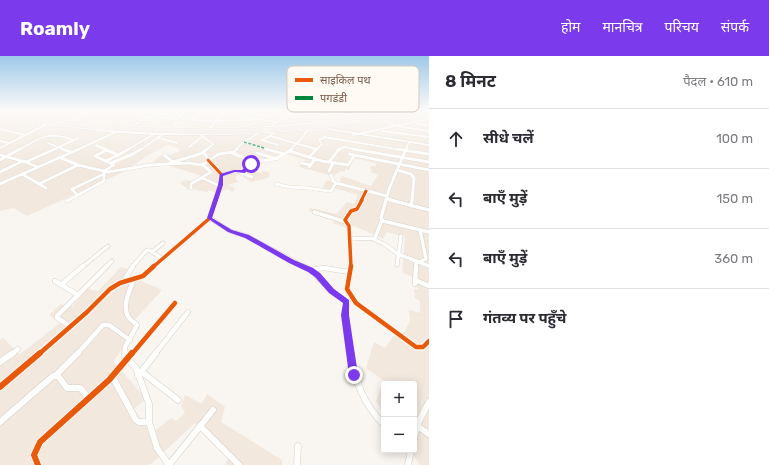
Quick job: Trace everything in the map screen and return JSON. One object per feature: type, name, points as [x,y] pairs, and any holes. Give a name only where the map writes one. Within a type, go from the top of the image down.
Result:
[{"type":"highway","points":[[132,129],[206,132],[275,129]]},
{"type":"highway","points":[[152,129],[237,129]]},
{"type":"main road","points":[[0,147],[37,129]]},
{"type":"main road","points":[[99,129],[199,134],[258,133],[307,129]]},
{"type":"main road","points":[[330,129],[429,146]]},
{"type":"street","points":[[0,129],[25,135]]},
{"type":"street","points":[[274,129],[275,132],[262,140],[278,145]]},
{"type":"street","points":[[203,165],[219,154],[232,153],[260,160],[272,161],[289,151],[297,144],[308,129]]},
{"type":"street","points":[[354,134],[382,129]]},
{"type":"street","points":[[416,129],[429,131]]},
{"type":"street","points":[[378,130],[429,137]]},
{"type":"street","points":[[0,184],[119,131]]},
{"type":"street","points":[[106,161],[156,133]]},
{"type":"street","points":[[107,150],[95,156],[111,163],[133,154],[165,133]]},
{"type":"street","points":[[232,153],[244,142],[258,133]]},
{"type":"street","points":[[168,165],[173,162],[204,153],[204,150],[213,144],[199,134]]},
{"type":"street","points":[[0,160],[47,135],[76,139],[0,172]]},
{"type":"street","points":[[189,147],[203,136]]},
{"type":"street","points":[[270,136],[316,149]]},
{"type":"street","points":[[309,157],[322,144],[319,140],[324,137],[429,154]]},
{"type":"street","points":[[159,138],[176,143]]},
{"type":"street","points":[[0,141],[9,143]]},
{"type":"street","points":[[244,142],[284,154]]},
{"type":"street","points":[[373,239],[376,237],[382,220],[381,218],[387,197],[408,142]]},
{"type":"street","points":[[48,143],[71,152]]},
{"type":"street","points":[[96,145],[118,155]]},
{"type":"street","points":[[329,162],[338,149],[342,147],[429,162]]},
{"type":"street","points":[[289,151],[348,166],[354,156]]},
{"type":"street","points":[[0,386],[70,326],[110,289],[124,281],[143,276],[210,218],[220,186],[221,175],[218,169],[204,153]]},
{"type":"street","points":[[257,153],[277,159]]},
{"type":"street","points":[[349,154],[429,170]]},
{"type":"street","points":[[0,155],[24,161],[37,167]]},
{"type":"street","points":[[164,155],[173,162]]},
{"type":"street","points":[[59,157],[104,173],[147,166],[189,163],[203,165],[210,170],[211,172],[191,184],[191,188]]},
{"type":"street","points":[[302,163],[310,166],[315,158]]},
{"type":"street","points":[[77,195],[72,189],[104,173],[114,165],[111,163]]},
{"type":"street","points":[[329,171],[333,163]]},
{"type":"street","points":[[243,172],[251,164]]},
{"type":"street","points":[[39,184],[78,165]]},
{"type":"street","points":[[397,170],[411,174],[414,178],[411,206]]},
{"type":"street","points":[[221,175],[234,171],[243,172],[252,177]]},
{"type":"street","points":[[67,201],[104,182],[104,173]]},
{"type":"street","points":[[22,174],[46,188]]},
{"type":"street","points":[[331,175],[333,181],[336,183],[429,210]]},
{"type":"street","points":[[202,178],[220,186]]},
{"type":"street","points":[[276,184],[291,189],[308,188],[327,192],[331,191],[336,183]]},
{"type":"street","points":[[346,222],[351,211],[357,209],[366,191]]},
{"type":"street","points":[[314,212],[346,222],[349,226],[351,266],[347,283],[349,294],[345,315],[354,375],[373,413],[381,422]]},
{"type":"street","points":[[210,218],[230,231],[247,236],[291,261],[311,270],[331,291],[347,302]]},
{"type":"street","points":[[382,220],[429,232]]},
{"type":"street","points":[[418,261],[424,260],[426,257],[420,230]]},
{"type":"street","points":[[398,265],[401,236]]},
{"type":"street","points":[[349,239],[373,239],[384,244],[398,254],[429,266]]},
{"type":"street","points":[[152,252],[163,243]]},
{"type":"street","points":[[61,285],[108,246]]},
{"type":"street","points":[[124,281],[134,264],[146,251],[152,252],[163,259]]},
{"type":"street","points":[[70,326],[57,318],[112,261]]},
{"type":"street","points":[[418,261],[415,282],[429,286]]},
{"type":"street","points":[[311,270],[324,268],[350,272]]},
{"type":"street","points":[[134,279],[126,302],[126,311],[129,318],[137,325],[124,351],[125,356],[140,374],[149,404],[148,422],[157,448],[169,465],[213,410]]},
{"type":"street","points":[[55,281],[78,295]]},
{"type":"street","points":[[349,294],[356,303],[411,344],[420,348],[429,341]]},
{"type":"street","points":[[38,465],[34,454],[40,442],[89,398],[128,360],[174,303]]},
{"type":"street","points":[[140,374],[188,312]]},
{"type":"street","points":[[0,422],[50,378],[56,375],[103,325],[110,325],[130,340]]},
{"type":"street","points":[[0,362],[18,349]]},
{"type":"street","points":[[140,374],[178,400]]},
{"type":"street","points":[[56,375],[67,388],[80,388],[89,398]]},
{"type":"street","points":[[112,376],[136,420],[139,422],[148,422]]},
{"type":"street","points":[[429,402],[417,426],[429,434]]},
{"type":"street","points":[[200,426],[239,465]]},
{"type":"street","points":[[296,465],[298,446]]},
{"type":"street","points":[[408,465],[409,453]]},
{"type":"shaded area","points":[[0,129],[275,132],[323,129],[429,129],[429,465],[420,465],[412,453],[417,453],[417,381],[384,381],[366,368],[374,342],[385,348],[396,333],[402,337],[410,321],[409,310],[420,313],[420,301],[415,298],[414,289],[418,289],[417,279],[402,272],[405,237],[387,232],[383,239],[351,225],[350,229],[333,223],[335,219],[309,211],[310,208],[337,214],[347,202],[354,204],[358,195],[331,187],[328,191],[322,189],[327,180],[339,183],[342,176],[371,186],[378,175],[371,172],[372,169],[370,169],[370,166],[376,166],[376,163],[354,158],[349,170],[345,169],[345,172],[341,171],[333,176],[299,167],[306,160],[284,154],[265,160],[255,168],[257,169],[256,172],[269,172],[270,175],[268,178],[251,182],[241,175],[238,175],[235,177],[238,182],[227,185],[235,188],[233,192],[227,189],[218,193],[209,190],[207,192],[193,189],[189,190],[180,183],[186,180],[198,182],[206,177],[166,165],[149,165],[160,156],[173,154],[180,151],[178,148],[167,145],[145,157],[131,167],[132,168],[27,216],[14,208],[0,211]]},
{"type":"shaded area","points":[[121,267],[132,270],[128,275],[162,290],[133,322],[140,327],[113,361],[146,399],[134,409],[151,434],[171,418],[176,421],[185,413],[181,406],[185,395],[202,404],[207,394],[225,407],[221,422],[282,460],[282,465],[225,465],[229,456],[195,423],[150,465],[0,465],[0,340],[3,338],[20,354],[60,323],[49,315],[61,304],[72,307],[87,289],[98,291]]},
{"type":"shaded area","points":[[381,388],[381,408],[376,401]]},
{"type":"marked path","points":[[244,142],[264,148]]},
{"type":"cycle path","points":[[0,387],[87,312],[110,289],[120,283],[143,276],[210,218],[221,185],[221,174],[208,160]]},
{"type":"cycle path","points":[[366,191],[357,209],[351,211],[345,220],[349,226],[351,266],[347,289],[356,303],[416,347],[423,347],[429,341]]},
{"type":"cycle path","points":[[38,465],[34,455],[40,442],[109,380],[175,303]]},
{"type":"route","points":[[251,164],[243,172],[234,171],[221,175],[220,185],[212,206],[210,218],[230,231],[247,236],[302,267],[311,270],[331,291],[347,302],[345,315],[354,375]]}]
